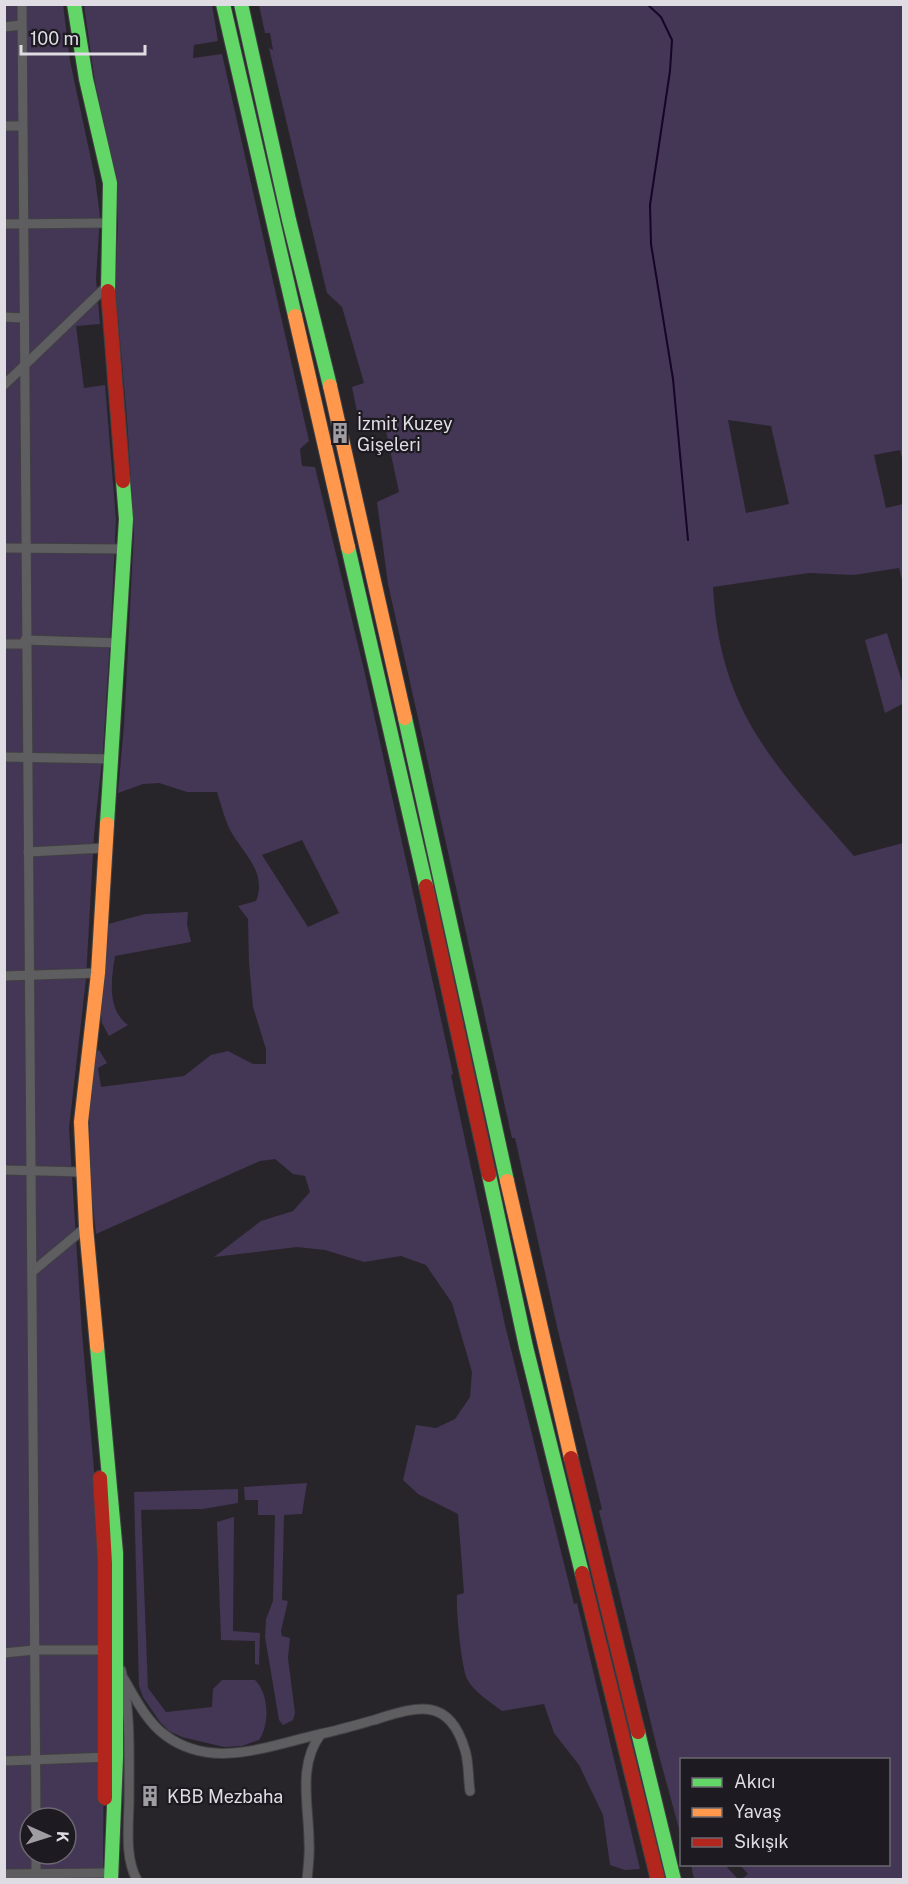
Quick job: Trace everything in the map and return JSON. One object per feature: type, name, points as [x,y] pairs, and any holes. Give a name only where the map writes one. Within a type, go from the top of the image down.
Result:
[{"type":"main road","points":[[68,4],[75,60],[102,184],[108,224]]},
{"type":"main road","points":[[74,4],[86,79],[107,166],[108,224],[104,288],[125,492],[110,759],[79,1172],[116,1553],[111,1651],[111,1757],[107,1876]]},
{"type":"main road","points":[[223,4],[418,852],[526,1347],[658,1880]]},
{"type":"main road","points":[[241,4],[289,220],[339,422],[543,1343],[674,1880]]},
{"type":"street","points":[[22,4],[29,1170],[32,1272],[36,1806]]},
{"type":"street","points":[[4,27],[21,25]]},
{"type":"street","points":[[4,126],[22,126]]},
{"type":"street","points":[[4,224],[108,224]]},
{"type":"street","points":[[4,385],[104,288]]},
{"type":"street","points":[[4,317],[24,318]]},
{"type":"street","points":[[4,548],[122,549]]},
{"type":"street","points":[[4,644],[25,642],[116,643]]},
{"type":"street","points":[[4,757],[110,759]]},
{"type":"street","points":[[28,852],[102,848]]},
{"type":"street","points":[[4,976],[94,973]]},
{"type":"street","points":[[4,1170],[79,1172]]},
{"type":"street","points":[[32,1272],[83,1230]]},
{"type":"street","points":[[4,1653],[34,1650],[111,1651],[122,1677],[143,1710],[164,1734],[189,1748],[237,1754],[321,1734],[405,1709],[423,1707],[436,1710],[447,1716],[466,1750],[470,1791]]},
{"type":"street","points":[[122,1677],[127,1723],[130,1868],[137,1880]]},
{"type":"street","points":[[307,1880],[309,1843],[307,1761],[313,1744],[321,1734]]},
{"type":"street","points":[[4,1761],[36,1762],[111,1757]]},
{"type":"street","points":[[36,1866],[36,1874]]},
{"type":"street","points":[[4,1874],[107,1876]]},
{"type":"shaded area","points":[[63,4],[70,61],[95,178],[100,216],[96,279],[100,324],[76,326],[84,388],[105,385],[116,519],[103,750],[94,835],[86,979],[69,1128],[82,1333],[105,1595],[103,1879],[5,1880],[4,5]]},
{"type":"shaded area","points":[[84,5],[212,5],[218,41],[194,45],[193,58],[222,54],[309,441],[300,449],[302,466],[315,467],[365,674],[453,1074],[451,1075],[505,1325],[574,1604],[577,1603],[640,1869],[625,1870],[610,1865],[603,1815],[579,1765],[554,1733],[544,1704],[502,1711],[478,1692],[467,1679],[457,1612],[457,1595],[464,1593],[458,1514],[418,1494],[403,1480],[416,1425],[436,1428],[455,1419],[470,1397],[472,1372],[452,1303],[426,1265],[401,1256],[364,1262],[325,1250],[297,1247],[214,1257],[261,1221],[293,1211],[310,1192],[305,1176],[293,1174],[275,1159],[260,1161],[96,1234],[91,1188],[89,1112],[96,1051],[99,1050],[107,1063],[98,1068],[101,1087],[184,1076],[211,1055],[228,1051],[253,1064],[266,1064],[266,1049],[253,1007],[248,919],[238,906],[256,901],[259,880],[252,862],[229,828],[217,792],[187,792],[159,783],[143,784],[118,793],[124,725],[134,532],[115,284],[118,223],[116,184],[95,82]],"holes":[[[302,840],[339,913],[308,927],[262,855]]]},
{"type":"shaded area","points":[[259,5],[903,5],[903,463],[900,450],[874,455],[886,508],[903,504],[903,584],[899,568],[854,575],[809,573],[713,587],[718,631],[727,670],[740,704],[777,765],[854,856],[903,843],[903,1879],[742,1879],[748,1874],[741,1866],[890,1866],[890,1758],[680,1758],[680,1832],[599,1511],[602,1509],[558,1331],[515,1138],[512,1138],[388,584],[377,502],[399,492],[386,431],[378,432],[375,425],[360,427],[352,387],[364,383],[342,307],[327,293],[269,48],[273,50],[270,33],[265,33]],"holes":[[[728,420],[771,426],[789,504],[746,513]]]},
{"type":"shaded area","points":[[887,633],[903,685],[904,706],[902,704],[885,713],[865,640]]},
{"type":"shaded area","points":[[188,912],[187,924],[191,942],[115,956],[112,994],[121,1019],[128,1025],[109,1036],[102,1023],[100,1006],[108,924],[145,914]]},
{"type":"shaded area","points":[[307,1483],[302,1514],[284,1515],[282,1600],[288,1601],[281,1631],[282,1636],[290,1638],[288,1658],[295,1713],[293,1720],[283,1725],[279,1720],[265,1637],[266,1619],[273,1601],[275,1515],[258,1515],[258,1500],[245,1500],[244,1487]]},
{"type":"shaded area","points":[[238,1489],[238,1503],[203,1509],[141,1510],[148,1688],[166,1712],[212,1707],[213,1689],[222,1680],[255,1680],[263,1693],[266,1718],[259,1740],[242,1746],[224,1747],[182,1737],[169,1731],[143,1697],[139,1686],[134,1492]]},
{"type":"shaded area","points":[[234,1517],[233,1631],[260,1633],[259,1665],[255,1664],[255,1641],[221,1640],[217,1522]]},
{"type":"shaded area","points":[[691,1866],[726,1866],[738,1879],[694,1879]]},
{"type":"waterway","points":[[647,4],[661,17],[672,40],[670,71],[650,205],[651,244],[673,379],[688,540]]},
{"type":"traffic: fast","points":[[74,4],[86,79],[110,183],[108,291]]},
{"type":"traffic: fast","points":[[223,4],[295,316]]},
{"type":"traffic: fast","points":[[241,4],[289,220],[330,386]]},
{"type":"traffic: fast","points":[[107,824],[126,519],[123,481]]},
{"type":"traffic: fast","points":[[348,547],[426,886]]},
{"type":"traffic: fast","points":[[405,718],[507,1181]]},
{"type":"traffic: fast","points":[[489,1175],[526,1347],[582,1573]]},
{"type":"traffic: fast","points":[[97,1346],[116,1553],[116,1757],[111,1880]]},
{"type":"traffic: fast","points":[[638,1732],[674,1880]]},
{"type":"traffic: slow","points":[[295,316],[348,547]]},
{"type":"traffic: slow","points":[[330,386],[405,718]]},
{"type":"traffic: slow","points":[[97,1346],[86,1227],[81,1122],[98,973],[107,824]]},
{"type":"traffic: slow","points":[[507,1181],[571,1458]]},
{"type":"traffic: jam","points":[[108,291],[123,481]]},
{"type":"traffic: jam","points":[[426,886],[489,1175]]},
{"type":"traffic: jam","points":[[571,1458],[638,1732]]},
{"type":"traffic: jam","points":[[100,1478],[105,1563],[105,1798]]},
{"type":"traffic: jam","points":[[582,1573],[658,1880]]},
{"type":"place","name":"İzmit Kuzey Gişeleri","points":[[340,433]]},
{"type":"place","name":"KBB Mezbaha","points":[[150,1796]]}]
